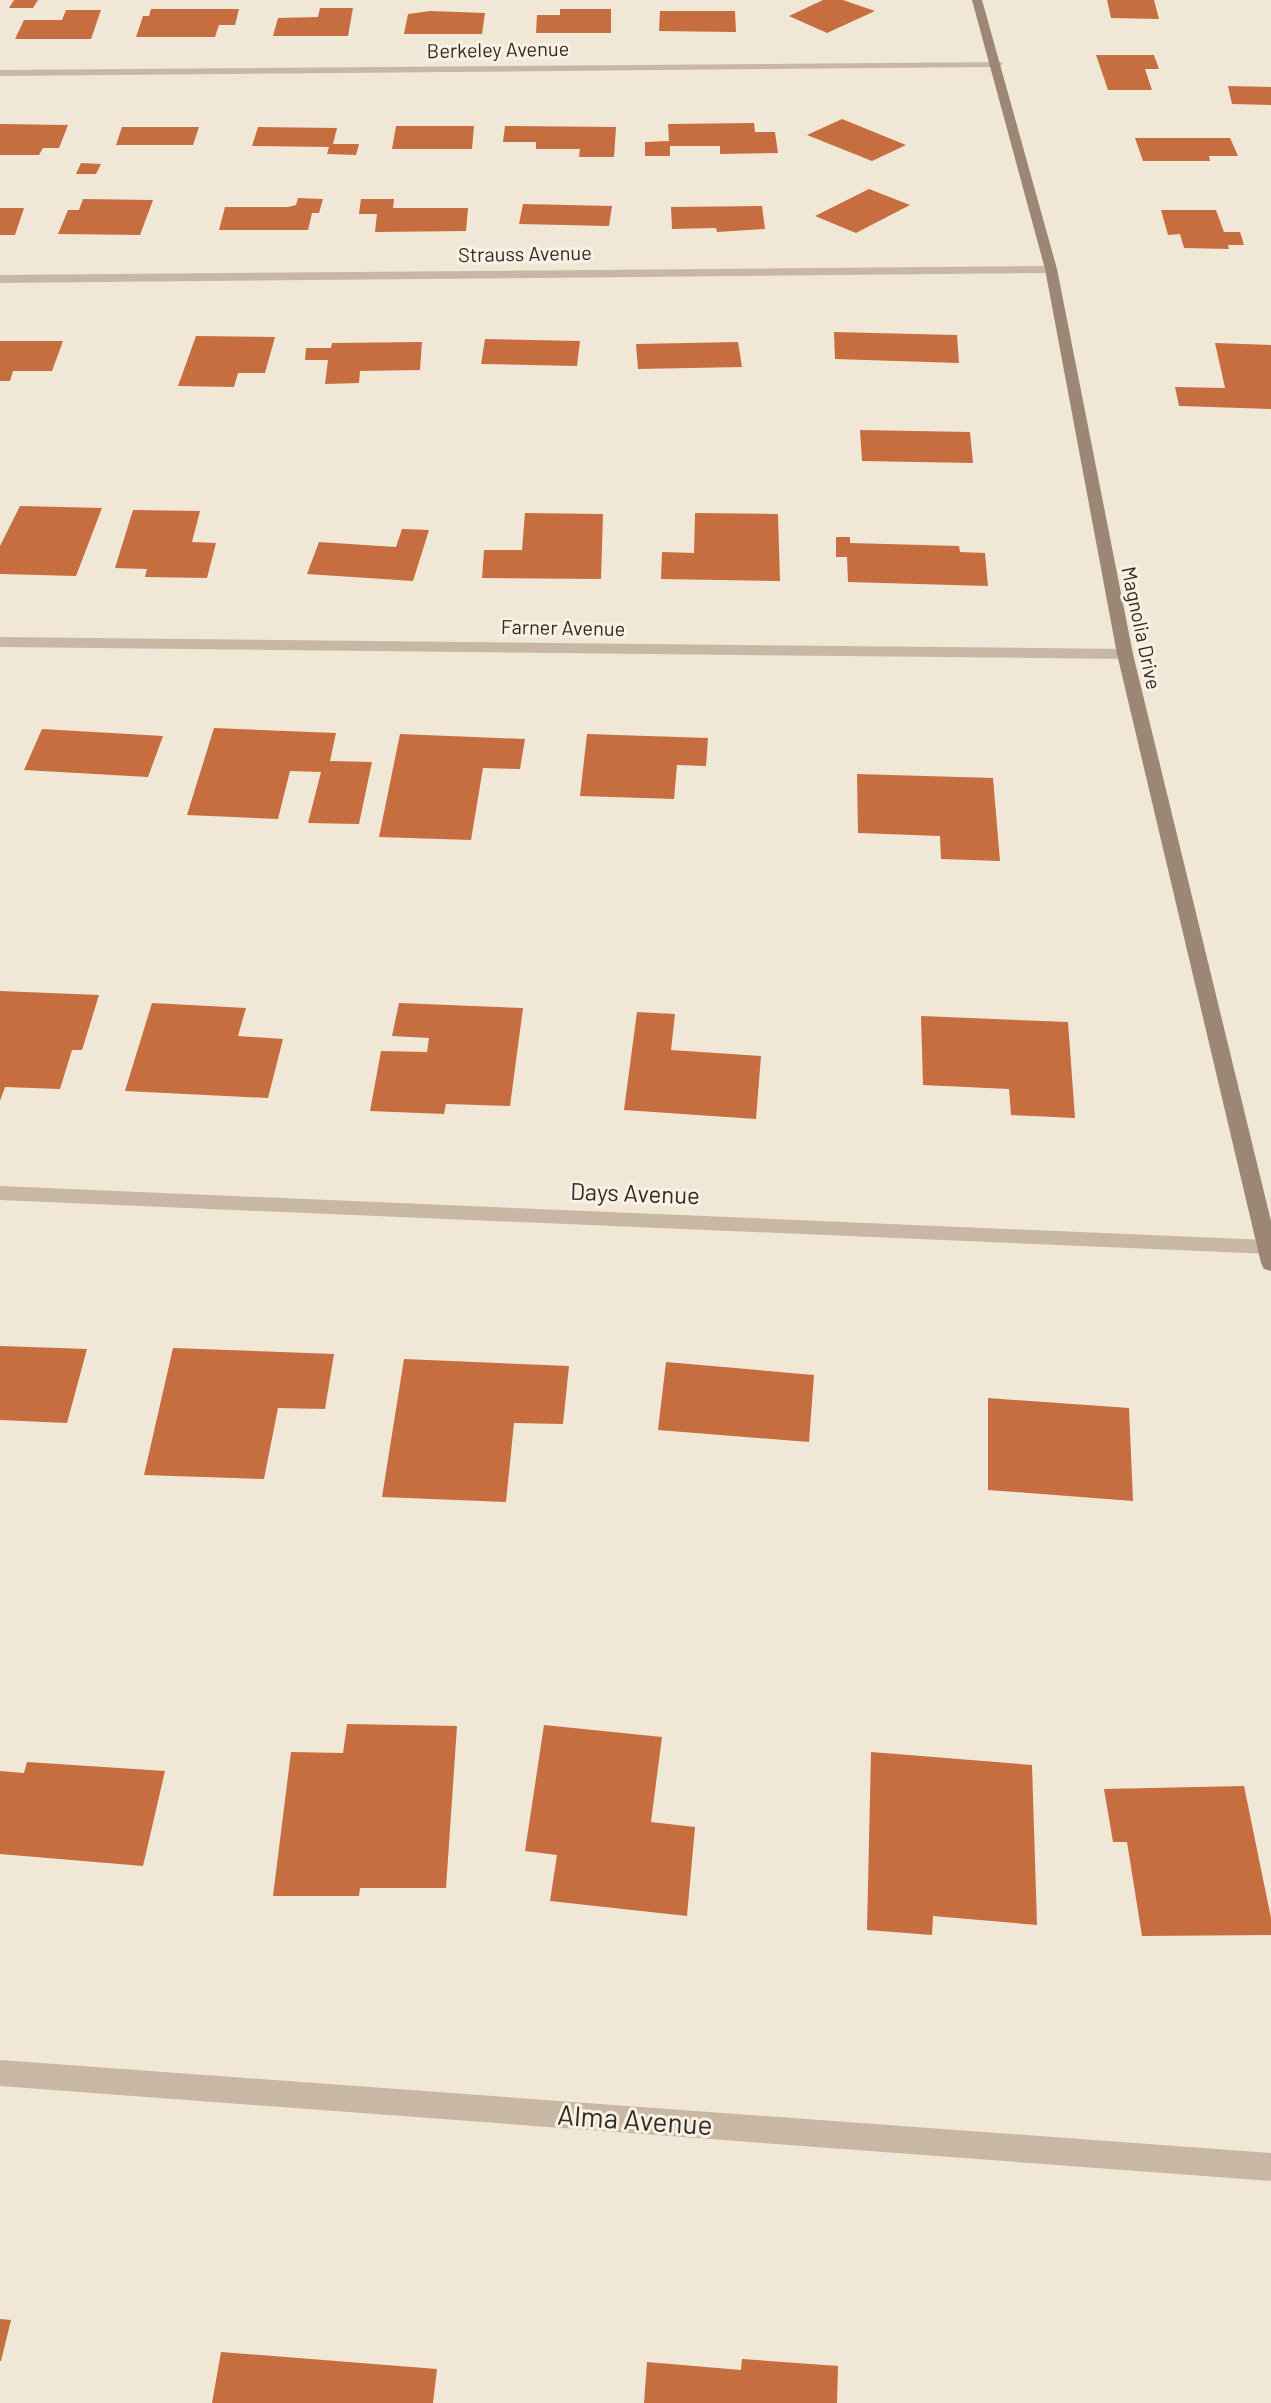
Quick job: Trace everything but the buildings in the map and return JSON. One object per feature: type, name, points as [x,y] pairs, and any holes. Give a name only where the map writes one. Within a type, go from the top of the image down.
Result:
[{"type":"street","name":"Magnolia Drive","points":[[977,0],[1051,269],[1125,654],[1269,1255]]},
{"type":"street","name":"Berkeley Avenue","points":[[0,73],[997,64]]},
{"type":"street","name":"Strauss Avenue","points":[[0,279],[1051,269]]},
{"type":"street","name":"Farner Avenue","points":[[0,642],[1125,654]]},
{"type":"street","name":"Days Avenue","points":[[0,1193],[1269,1255]]},
{"type":"street","name":"Alma Avenue","points":[[0,2073],[1271,2167]]}]
